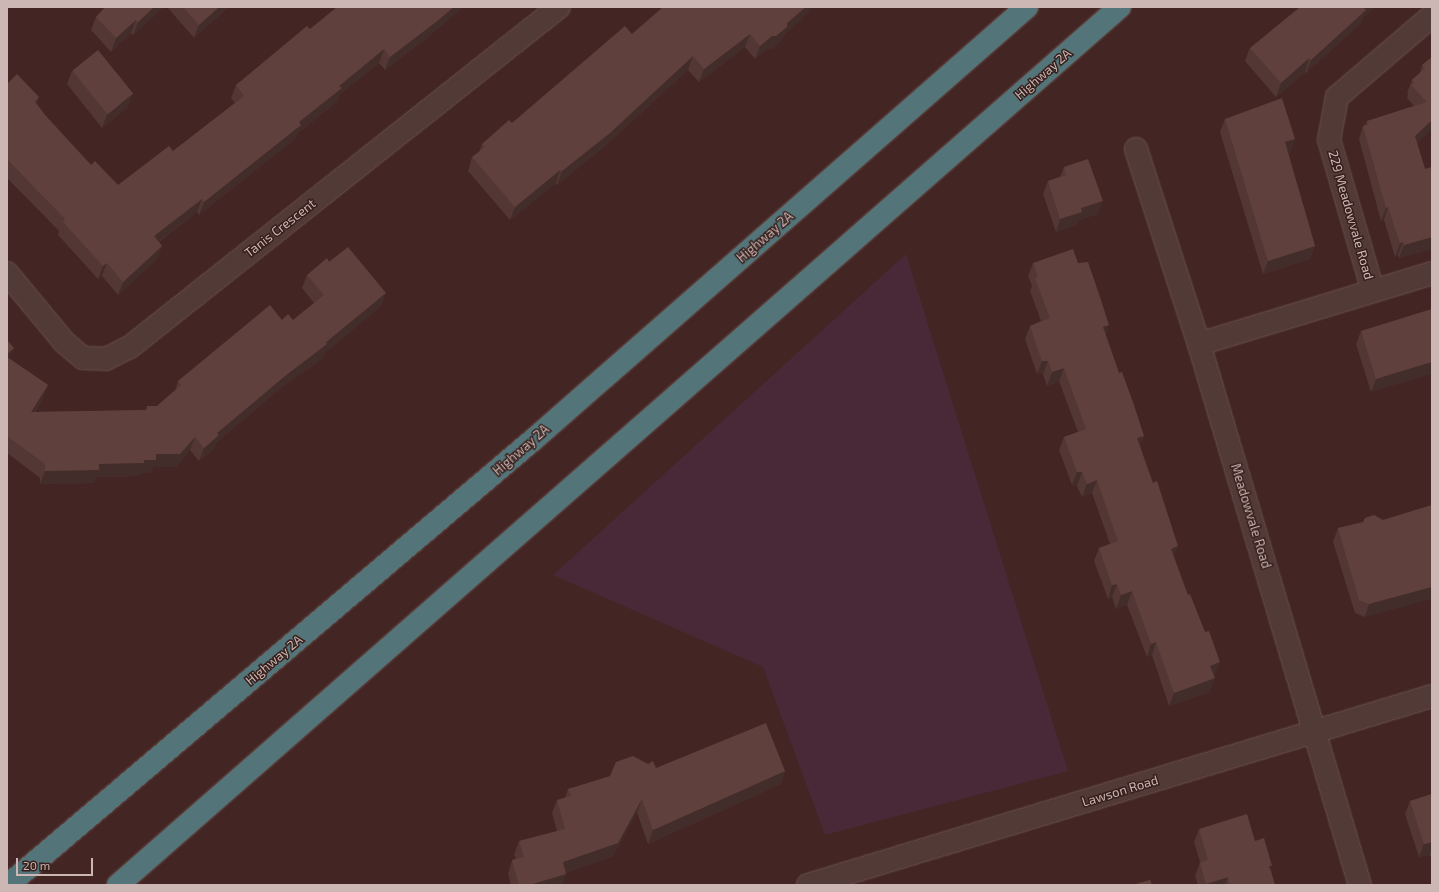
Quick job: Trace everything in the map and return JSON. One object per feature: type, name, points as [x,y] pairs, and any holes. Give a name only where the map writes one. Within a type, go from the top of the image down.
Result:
[{"type":"highway","name":"Highway 2A","points":[[8,885],[533,440],[1027,7]]},
{"type":"highway","name":"Highway 2A","points":[[118,885],[1120,7]]},
{"type":"street","name":"Tanis Crescent","points":[[7,273],[64,342],[83,358],[106,359],[130,347],[559,7]]},
{"type":"street","name":"229 Meadowvale Road","points":[[1373,291],[1329,140],[1337,97],[1432,16]]},
{"type":"street","name":"Meadowvale Road","points":[[1136,150],[1199,344],[1316,732],[1360,885]]},
{"type":"street","name":"229 Meadowvale Road","points":[[1199,344],[1432,273]]},
{"type":"street","name":"Lawson Road","points":[[808,885],[1432,696]]},
{"type":"shaded area","points":[[906,254],[1068,771],[825,835],[763,667],[553,575]]},
{"type":"building","points":[[105,7],[154,7],[138,22],[136,20],[116,38],[96,17]]},
{"type":"building","points":[[183,7],[219,7],[199,25]]},
{"type":"building","points":[[337,7],[454,7],[390,57],[384,49],[339,86],[342,88],[299,122],[301,125],[204,202],[202,199],[154,236],[162,246],[123,282],[107,263],[103,266],[63,222],[65,219],[7,159],[7,84],[17,74],[39,97],[35,102],[45,115],[91,165],[95,161],[118,185],[169,146],[173,151],[244,96],[236,85],[307,26],[310,29]]},
{"type":"building","points":[[663,7],[806,7],[787,23],[787,27],[776,36],[772,36],[760,46],[750,34],[704,69],[693,56],[610,133],[562,171],[560,170],[515,207],[472,157],[485,147],[482,144],[509,120],[512,123],[625,26],[632,34]]},
{"type":"building","points":[[1300,7],[1366,7],[1364,8],[1366,10],[1311,60],[1309,58],[1281,83],[1250,48]]},
{"type":"building","points":[[98,50],[133,94],[108,114],[72,71]]},
{"type":"building","points":[[1432,57],[1432,120],[1415,136],[1425,169],[1432,167],[1432,237],[1404,245],[1403,242],[1400,243],[1388,207],[1386,208],[1363,126],[1368,125],[1367,121],[1427,102],[1411,85],[1414,83],[1412,80],[1425,68],[1422,65]]},
{"type":"building","points":[[1282,98],[1295,139],[1285,142],[1315,246],[1268,261],[1225,119]]},
{"type":"building","points":[[1088,159],[1103,201],[1081,208],[1082,212],[1060,219],[1048,181],[1066,175],[1064,167]]},
{"type":"building","points":[[348,247],[386,293],[326,342],[327,344],[285,376],[217,433],[219,435],[204,448],[195,437],[180,454],[156,454],[156,460],[144,460],[144,463],[99,464],[99,470],[45,471],[45,464],[7,436],[7,357],[48,385],[31,412],[147,410],[147,406],[157,406],[181,385],[178,381],[270,305],[282,320],[288,314],[293,320],[324,295],[307,275],[327,258],[329,262]]},
{"type":"building","points":[[1073,249],[1078,263],[1088,262],[1109,325],[1103,327],[1119,373],[1122,372],[1144,436],[1137,438],[1153,483],[1157,481],[1178,546],[1171,549],[1188,595],[1190,594],[1205,632],[1209,631],[1220,662],[1210,666],[1215,678],[1174,693],[1156,642],[1151,644],[1132,591],[1121,595],[1117,584],[1112,585],[1099,548],[1118,541],[1097,480],[1087,484],[1082,472],[1077,472],[1064,437],[1086,429],[1064,368],[1052,372],[1048,361],[1042,361],[1030,326],[1050,318],[1035,278],[1038,277],[1033,263]]},
{"type":"building","points":[[1432,309],[1432,362],[1376,379],[1361,331]]},
{"type":"building","points":[[7,340],[14,348],[7,354]]},
{"type":"building","points":[[1432,505],[1432,587],[1369,604],[1359,600],[1338,528],[1363,522],[1365,518],[1374,515],[1383,520]]},
{"type":"building","points":[[766,723],[785,771],[653,830],[642,799],[618,843],[563,862],[566,874],[529,885],[519,885],[512,860],[524,857],[519,841],[565,829],[557,800],[571,796],[568,789],[610,776],[616,762],[633,756],[648,764],[653,761],[656,768]]},
{"type":"building","points":[[1432,794],[1432,842],[1424,844],[1410,801]]},
{"type":"building","points":[[1247,814],[1255,841],[1264,838],[1272,866],[1269,866],[1275,885],[1230,885],[1228,877],[1206,884],[1200,863],[1208,860],[1199,829]]},
{"type":"building","points":[[1150,880],[1152,885],[1132,885]]}]
